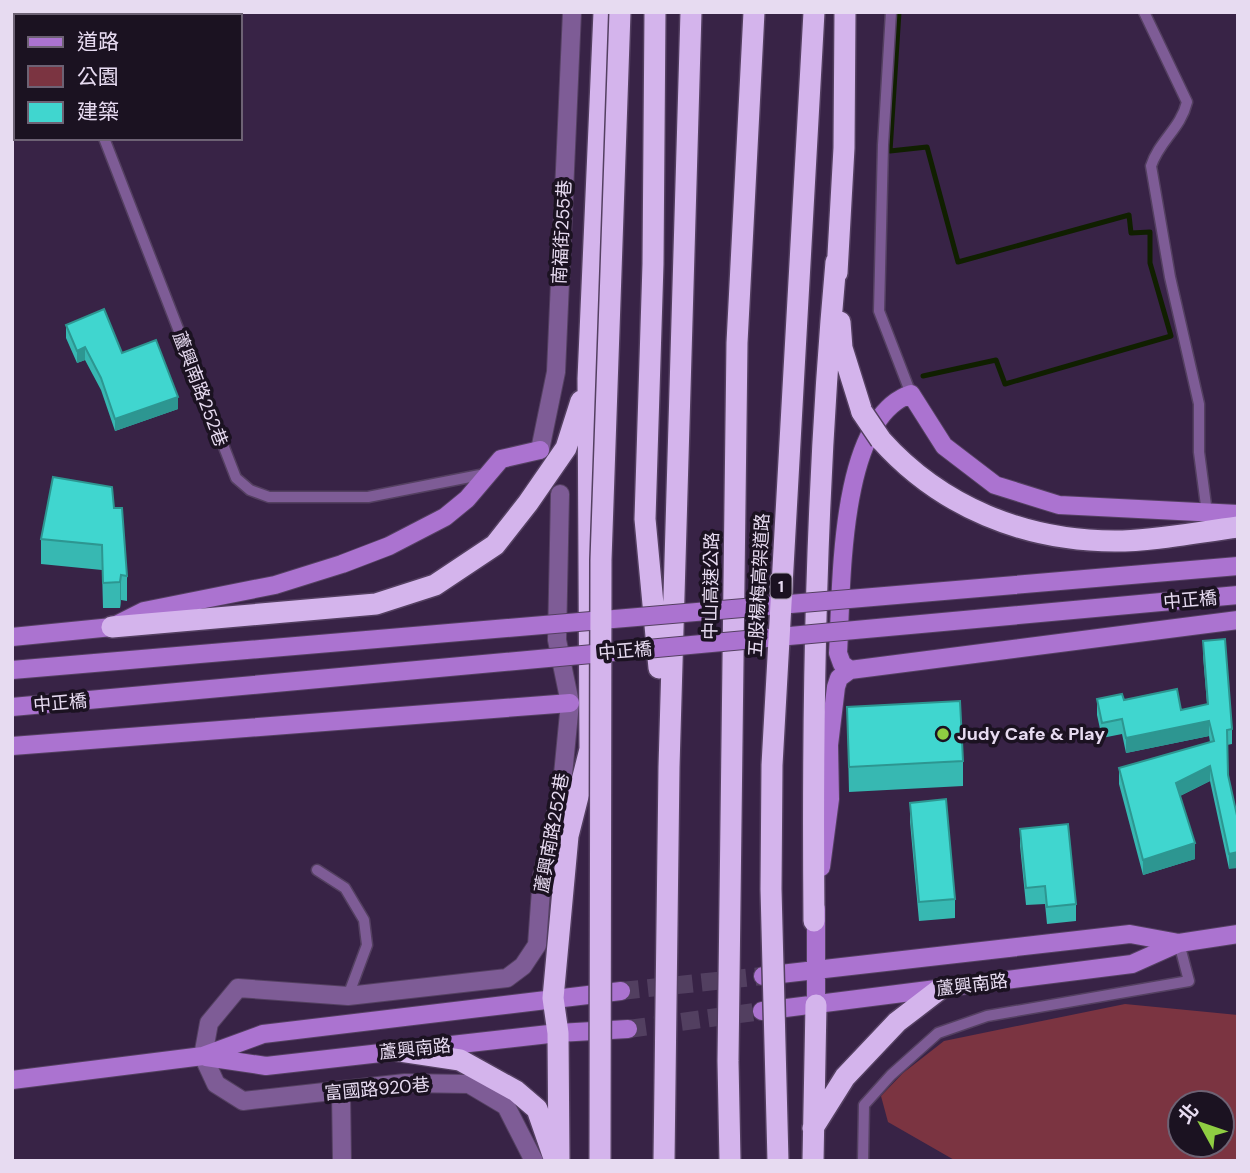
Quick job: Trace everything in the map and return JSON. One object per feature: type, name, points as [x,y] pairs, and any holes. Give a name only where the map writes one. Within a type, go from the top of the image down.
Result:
[{"type":"highway","points":[[557,1161],[558,1033],[553,998],[568,836],[590,749],[588,379],[604,12]]},
{"type":"highway","points":[[600,1161],[601,560],[620,12]]},
{"type":"highway","points":[[655,12],[653,264],[645,519],[669,767]]},
{"type":"highway","name":"中山高速公路","points":[[664,1161],[669,767],[691,12]]},
{"type":"highway","name":"中山高速公路","points":[[730,1161],[728,1061],[737,343],[754,12]]},
{"type":"highway","name":"五股楊梅高架道路","points":[[778,1161],[771,889],[772,765],[814,12]]},
{"type":"highway","points":[[814,921],[813,767],[820,490],[844,148],[845,12]]},
{"type":"highway","points":[[836,262],[842,348],[862,412],[881,440],[902,463],[943,496],[990,517],[1037,532],[1115,541],[1238,527]]},
{"type":"highway","points":[[112,627],[376,604],[435,585],[495,545],[528,503],[566,448],[588,379]]},
{"type":"highway","points":[[813,1128],[845,1077],[897,1022],[940,989]]},
{"type":"highway","points":[[813,1161],[816,1005]]},
{"type":"highway","points":[[400,1051],[460,1060],[516,1091],[537,1109],[557,1161]]},
{"type":"street","name":"南福街255巷","points":[[485,474],[500,459],[540,450],[556,372],[572,12]]},
{"type":"street","points":[[850,670],[842,664],[838,653],[852,485],[863,447],[881,412],[894,399],[911,394],[944,446],[995,485],[1059,505],[1238,514]]},
{"type":"street","points":[[12,637],[112,627],[144,611],[275,585],[389,546],[445,517],[467,499],[485,474]]},
{"type":"street","name":"蘆興南路252巷","points":[[203,1056],[209,1023],[238,988],[348,996],[507,978],[523,966],[537,945],[542,876],[562,785],[570,703],[557,640],[560,494]]},
{"type":"street","name":"中正橋","points":[[12,670],[1238,566]]},
{"type":"street","name":"中正橋","points":[[12,708],[1238,595]]},
{"type":"street","points":[[816,1005],[814,921],[830,799],[829,745],[839,678],[850,670],[1237,624]]},
{"type":"street","points":[[12,746],[570,703]]},
{"type":"street","name":"蘆興南路","points":[[763,976],[1130,934],[1179,943]]},
{"type":"street","name":"蘆興南路","points":[[762,1011],[1132,964],[1179,943],[1238,934]]},
{"type":"street","name":"蘆興南路","points":[[12,1080],[203,1056],[263,1034],[621,990]]},
{"type":"street","name":"蘆興南路","points":[[203,1056],[266,1066],[558,1033],[628,1029]]},
{"type":"street","name":"富國路920巷","points":[[203,1056],[216,1084],[243,1101],[405,1083],[469,1084],[506,1106],[534,1161]]},
{"type":"street","points":[[341,1092],[342,1161]]},
{"type":"lane","points":[[891,12],[883,145],[879,311],[911,394]]},
{"type":"lane","points":[[1144,12],[1187,102],[1183,118],[1156,150],[1151,166],[1170,277],[1198,393],[1199,452],[1207,513]]},
{"type":"lane","name":"蘆興南路252巷","points":[[105,140],[236,478],[250,490],[269,497],[368,497],[485,474]]},
{"type":"lane","points":[[317,870],[345,888],[364,920],[367,944],[348,996]]},
{"type":"lane","points":[[863,1161],[864,1105],[891,1075],[938,1033],[987,1016],[1189,981],[1179,943]]},
{"type":"green space","points":[[1125,1004],[1238,1015],[1238,1161],[956,1161],[888,1122],[881,1096],[903,1073],[944,1041]]},
{"type":"building","points":[[104,309],[122,353],[156,340],[178,397],[115,419],[101,378],[85,347],[77,351],[66,325]]},
{"type":"building","points":[[53,477],[112,487],[114,508],[122,508],[127,576],[121,575],[120,582],[103,583],[102,545],[41,539]]},
{"type":"building","points":[[1225,639],[1232,729],[1227,730],[1228,775],[1238,820],[1238,852],[1229,854],[1210,766],[1176,783],[1195,843],[1143,860],[1119,768],[1214,741],[1209,721],[1126,738],[1122,719],[1102,723],[1097,699],[1122,694],[1124,700],[1177,689],[1181,710],[1208,704],[1203,641]]},
{"type":"building","points":[[960,701],[963,761],[849,767],[847,707]]},
{"type":"building","points":[[946,799],[955,899],[919,902],[910,803]]},
{"type":"building","points":[[1068,824],[1076,904],[1047,907],[1045,886],[1026,888],[1020,829]]},
{"type":"waterway","points":[[899,12],[890,151],[927,147],[958,262],[1129,215],[1131,233],[1150,232],[1150,263],[1171,336],[1005,384],[996,360],[923,376]]},
{"type":"tunnel","points":[[621,991],[763,976]]},
{"type":"tunnel","points":[[628,1029],[762,1011]]},
{"type":"place","name":"Judy Cafe & Play","points":[[943,734]]}]
